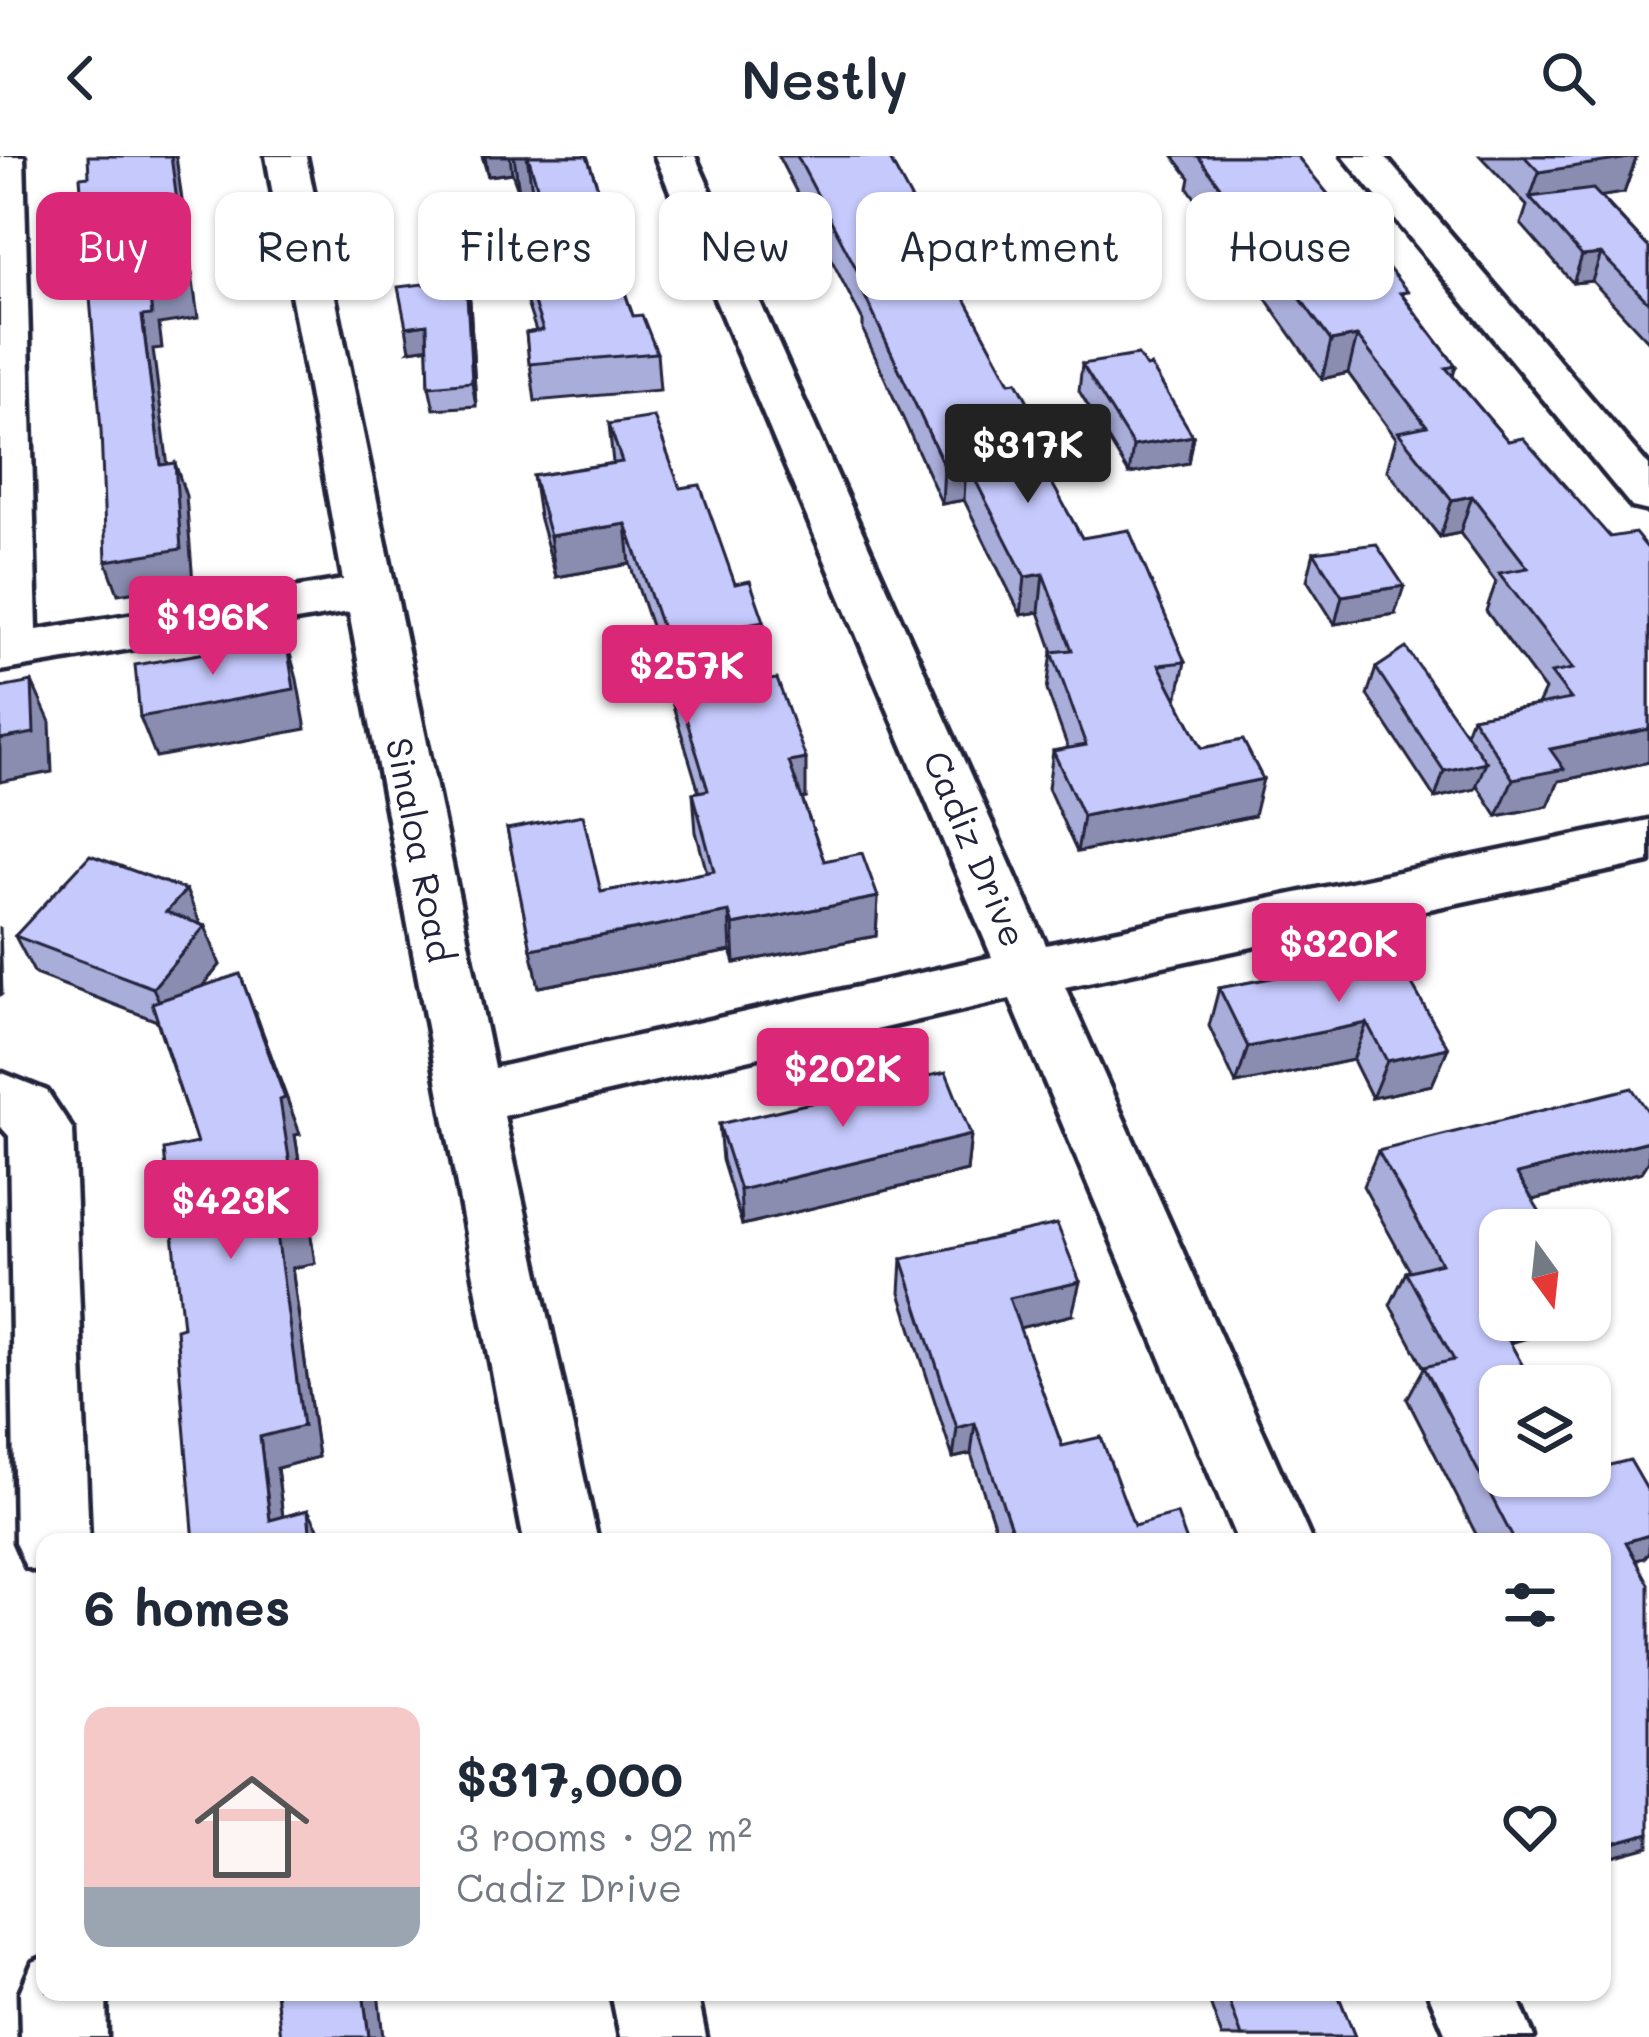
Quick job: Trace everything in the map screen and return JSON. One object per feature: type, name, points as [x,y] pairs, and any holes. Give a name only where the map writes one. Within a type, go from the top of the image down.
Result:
[{"type":"street","points":[[4,156],[6,653],[370,592]]},
{"type":"street","name":"Sinaloa Road","points":[[286,156],[469,1100],[559,1533]]},
{"type":"street","name":"Cadiz Drive","points":[[675,156],[1272,1533]]},
{"type":"street","points":[[1363,156],[1649,496]]},
{"type":"street","points":[[469,1100],[1028,972],[1649,841]]},
{"type":"street","points":[[0,1096],[25,1108],[41,1130],[52,1533]]},
{"type":"street","points":[[63,2001],[64,2037]]},
{"type":"street","points":[[656,2001],[664,2037]]},
{"type":"street","points":[[1475,2001],[1491,2037]]},
{"type":"building","points":[[88,156],[171,156],[176,192],[81,192],[80,177],[89,176]]},
{"type":"building","points":[[528,156],[587,156],[599,192],[539,192]]},
{"type":"building","points":[[797,156],[888,156],[907,192],[856,192],[856,268],[832,223],[832,192],[816,192]]},
{"type":"building","points":[[1198,156],[1297,156],[1326,192],[1224,192]]},
{"type":"building","points":[[1524,156],[1635,156],[1636,157],[1539,172]]},
{"type":"building","points":[[1593,189],[1649,248],[1649,303],[1601,254],[1582,256],[1530,197]]},
{"type":"building","points":[[1394,275],[1408,292],[1400,293],[1456,366],[1446,368],[1508,441],[1523,438],[1610,537],[1635,533],[1649,550],[1649,729],[1550,749],[1564,769],[1513,779],[1472,717],[1571,699],[1551,673],[1573,669],[1499,573],[1528,568],[1472,496],[1452,500],[1398,432],[1427,426],[1357,336],[1331,341],[1302,300],[1394,300]]},
{"type":"building","points":[[418,285],[418,300],[467,300],[472,382],[429,386],[427,324],[406,327],[398,287]]},
{"type":"building","points":[[90,300],[150,300],[152,315],[142,316],[161,465],[175,463],[181,549],[106,561]]},
{"type":"building","points":[[533,300],[627,300],[633,316],[642,315],[657,353],[529,364],[526,333],[543,330]]},
{"type":"building","points":[[867,300],[966,300],[1053,449],[1035,452],[1082,538],[1129,530],[1185,662],[1159,665],[1202,748],[1243,740],[1263,779],[1083,816],[1053,751],[1086,745],[1052,652],[1072,650],[1043,574],[1025,577],[966,462],[944,466]]},
{"type":"building","points":[[1138,355],[1146,367],[1151,366],[1193,436],[1133,446],[1082,364]]},
{"type":"building","points":[[654,417],[680,488],[700,485],[735,584],[750,581],[764,621],[741,625],[749,682],[777,679],[806,759],[789,762],[824,861],[862,853],[878,897],[733,925],[729,912],[531,949],[507,829],[583,815],[601,892],[714,871],[693,793],[708,790],[668,659],[672,658],[626,524],[550,536],[533,476],[622,462],[609,424]]},
{"type":"building","points":[[1376,544],[1404,586],[1342,596],[1314,552]]},
{"type":"building","points":[[286,639],[294,689],[140,717],[135,665]]},
{"type":"building","points":[[1406,648],[1486,762],[1444,771],[1376,668]]},
{"type":"building","points":[[32,682],[34,733],[0,739],[0,688]]},
{"type":"building","points":[[90,855],[186,890],[166,912],[205,926],[153,988],[15,936]]},
{"type":"building","points":[[1389,944],[1448,1048],[1387,1061],[1367,1023],[1248,1047],[1219,988],[1345,964],[1339,954]]},
{"type":"building","points":[[240,974],[285,1098],[280,1100],[300,1229],[277,1234],[303,1426],[260,1437],[270,1520],[308,1510],[310,1533],[193,1533],[176,1329],[183,1327],[164,1150],[197,1143],[152,1003]]},
{"type":"building","points":[[946,1072],[971,1135],[740,1190],[719,1124]]},
{"type":"building","points":[[1632,1088],[1649,1113],[1649,1141],[1517,1174],[1538,1209],[1479,1209],[1479,1341],[1509,1341],[1522,1365],[1479,1365],[1479,1473],[1424,1367],[1454,1360],[1406,1272],[1441,1263],[1378,1151]]},
{"type":"building","points":[[1057,1224],[1080,1282],[1009,1298],[1062,1446],[1101,1437],[1134,1526],[1177,1514],[1184,1533],[1013,1533],[975,1423],[957,1428],[902,1259]]},
{"type":"building","points":[[1630,1460],[1649,1493],[1649,1535],[1626,1542],[1649,1584],[1649,1834],[1611,1845],[1611,1533],[1510,1533],[1492,1497],[1611,1497],[1611,1465]]},
{"type":"building","points":[[277,2001],[364,2001],[369,2037],[281,2037]]},
{"type":"building","points":[[1229,2001],[1341,2001],[1355,2037],[1242,2037]]}]
